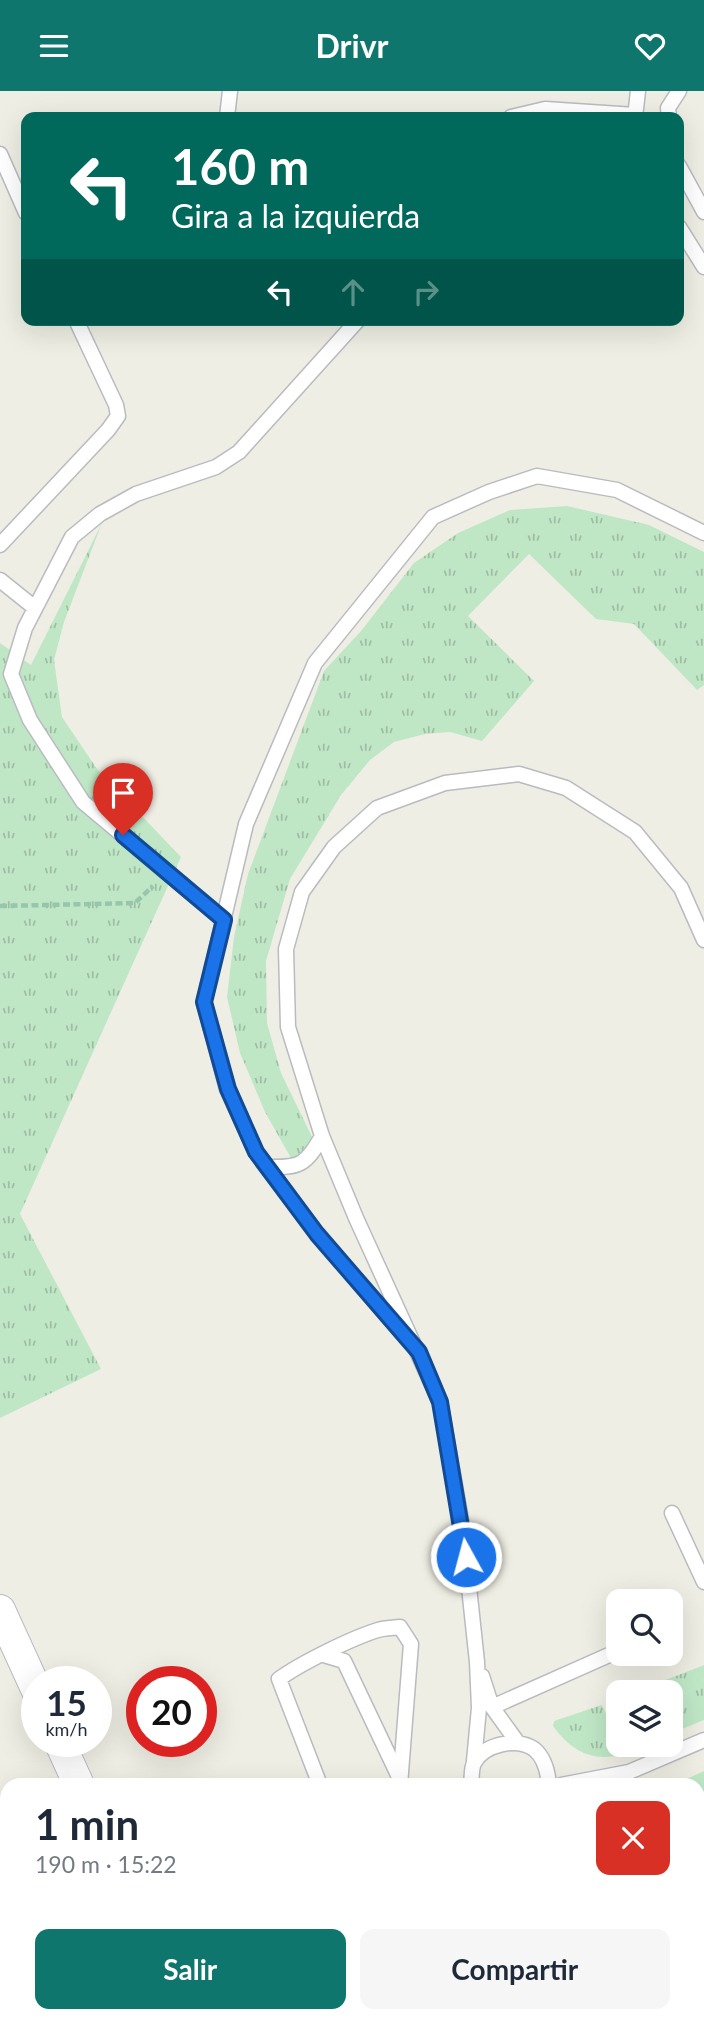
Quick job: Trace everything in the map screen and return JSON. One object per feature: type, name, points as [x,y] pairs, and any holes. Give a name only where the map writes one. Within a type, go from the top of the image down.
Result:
[{"type":"street","points":[[0,1610],[26,1666]]},
{"type":"street","points":[[67,1757],[76,1778]]},
{"type":"lane","points":[[228,112],[230,91]]},
{"type":"lane","points":[[635,112],[638,91]]},
{"type":"lane","points":[[668,112],[668,108],[679,91]]},
{"type":"lane","points":[[532,112],[545,109],[584,112]]},
{"type":"lane","points":[[0,155],[21,202]]},
{"type":"lane","points":[[684,175],[704,212]]},
{"type":"lane","points":[[684,235],[704,267]]},
{"type":"lane","points":[[0,545],[118,416],[116,405],[79,326]]},
{"type":"lane","points":[[224,920],[83,802],[30,720],[5,674],[25,628],[72,537],[100,514],[136,494],[216,467],[239,452],[353,326]]},
{"type":"lane","points":[[419,1352],[317,1234],[256,1152],[228,1089],[204,1002],[246,824],[315,663],[433,517],[489,492],[537,476],[617,490],[704,533]]},
{"type":"lane","points":[[0,580],[35,608]]},
{"type":"lane","points":[[472,1778],[479,1708],[477,1662],[463,1531],[440,1402],[356,1218],[322,1136],[288,1027],[286,949],[302,892],[334,847],[377,808],[445,783],[519,774],[566,788],[635,832],[681,888],[704,940]]},
{"type":"lane","points":[[267,1167],[290,1168],[310,1157],[322,1136]]},
{"type":"lane","points":[[672,1513],[704,1582]]},
{"type":"lane","points":[[317,1778],[279,1679],[293,1669],[379,1629],[400,1627],[411,1644],[400,1778]]},
{"type":"lane","points":[[324,1655],[344,1661],[398,1778]]},
{"type":"lane","points":[[492,1707],[606,1656]]},
{"type":"lane","points":[[477,1662],[492,1707],[518,1743]]},
{"type":"lane","points":[[598,1778],[629,1772],[704,1740]]},
{"type":"lane","points":[[474,1761],[488,1749],[518,1743],[534,1749],[542,1759],[548,1778]]},
{"type":"path","points":[[0,906],[135,903],[167,872]]},
{"type":"green space","points":[[567,506],[649,525],[704,552],[704,685],[697,690],[634,624],[596,619],[529,554],[468,616],[534,681],[482,741],[450,732],[425,734],[394,742],[370,760],[341,795],[290,879],[266,961],[267,1023],[281,1073],[316,1145],[311,1157],[291,1158],[265,1112],[240,1053],[227,997],[234,937],[248,874],[324,671],[361,631],[414,563],[458,533],[510,510]]},
{"type":"green space","points":[[102,523],[64,622],[54,660],[62,717],[97,769],[181,857],[20,1214],[101,1369],[0,1418],[0,643],[31,665]]},
{"type":"green space","points":[[704,1665],[704,1720],[683,1729],[683,1680],[666,1680]]},
{"type":"green space","points":[[602,1705],[606,1714],[606,1757],[593,1756],[575,1748],[553,1726],[554,1721]]},
{"type":"green space","points":[[704,1771],[704,1778],[689,1778]]},
{"type":"route","points":[[123,835],[224,920],[204,1002],[228,1089],[256,1152],[317,1234],[419,1352],[440,1402],[466,1557]]}]
